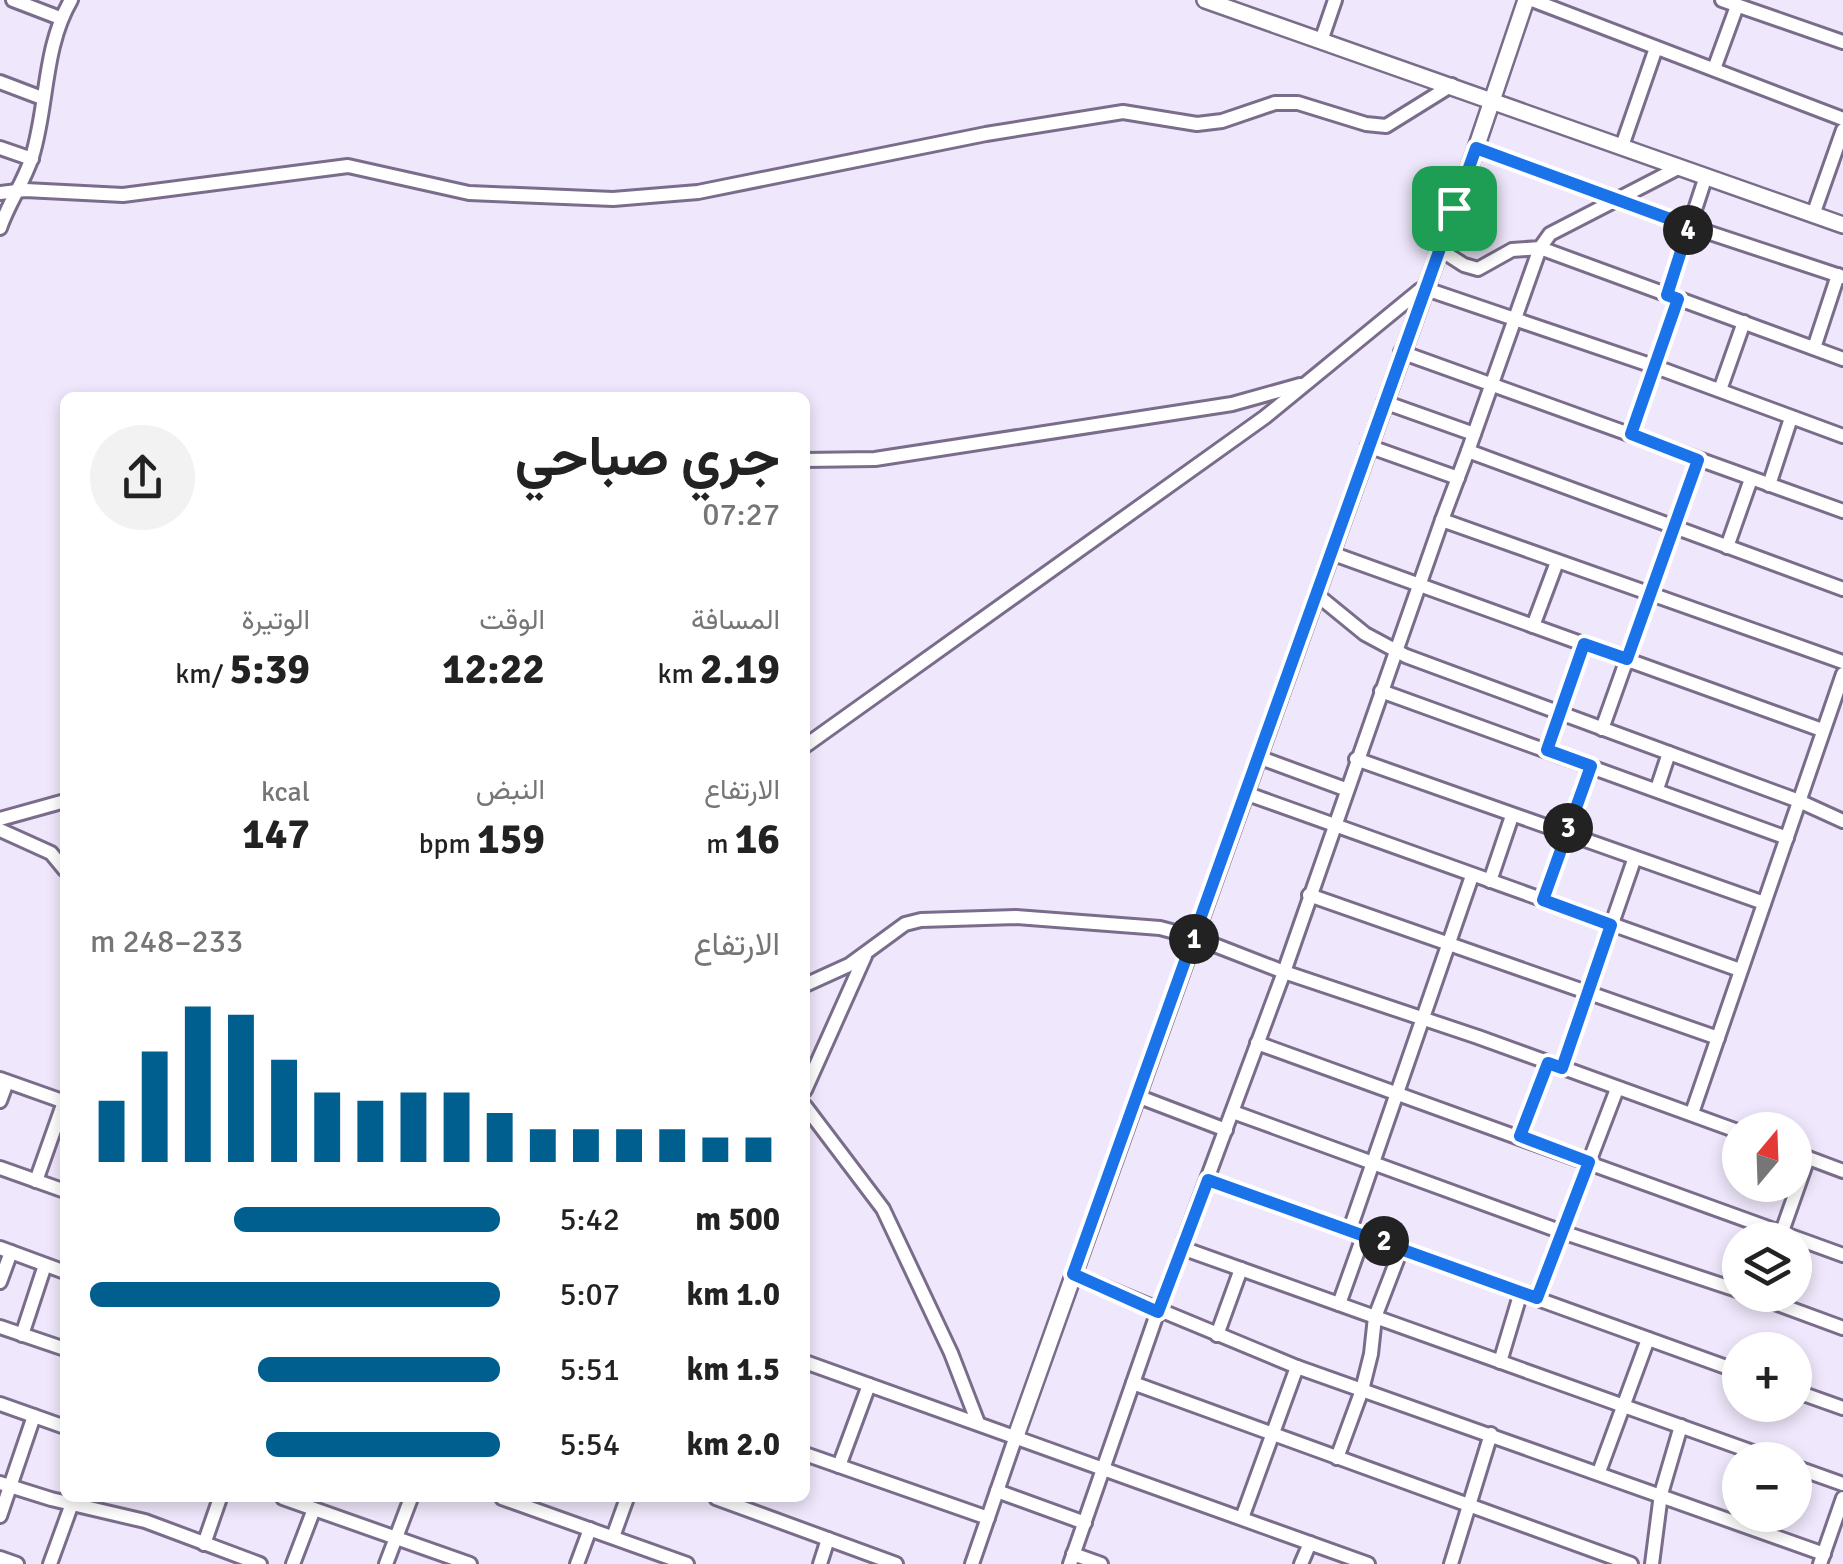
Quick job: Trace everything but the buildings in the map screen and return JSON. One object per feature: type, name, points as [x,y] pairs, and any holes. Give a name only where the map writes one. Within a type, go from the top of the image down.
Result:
[{"type":"street","points":[[13,0],[60,18]]},
{"type":"street","points":[[0,228],[32,159],[60,18],[72,0]]},
{"type":"street","points":[[1206,0],[1843,225]]},
{"type":"street","points":[[1321,41],[1335,0]]},
{"type":"street","points":[[972,1564],[1529,0],[1843,119]]},
{"type":"street","points":[[1722,0],[1843,42]]},
{"type":"street","points":[[1714,70],[1737,6]]},
{"type":"street","points":[[1622,146],[1656,48]]},
{"type":"street","points":[[0,82],[42,98]]},
{"type":"street","points":[[0,193],[122,195],[348,166],[470,194],[657,197],[986,134],[1124,112],[1197,124],[1222,121],[1275,103],[1298,102],[1366,124],[1386,126],[1452,86]]},
{"type":"street","points":[[1813,215],[1843,130]]},
{"type":"street","points":[[0,148],[32,159]]},
{"type":"street","points":[[1476,148],[1689,226],[1841,276],[1814,348]]},
{"type":"street","points":[[1100,1564],[1072,1559],[1540,248],[1550,234],[1680,167]]},
{"type":"street","points":[[1631,434],[1656,367],[1689,226],[1706,176]]},
{"type":"street","points":[[1439,249],[1478,269],[1512,250],[1540,248],[1843,358]]},
{"type":"street","points":[[810,742],[1265,417],[1416,292],[1425,290],[1515,318],[1843,436]]},
{"type":"street","points":[[1720,390],[1744,322]]},
{"type":"street","points":[[1401,352],[1843,511]]},
{"type":"street","points":[[810,460],[874,459],[1232,404],[1305,383]]},
{"type":"street","points":[[1384,402],[1474,434]]},
{"type":"street","points":[[1768,485],[1791,418]]},
{"type":"street","points":[[1368,446],[1458,478]]},
{"type":"street","points":[[1468,451],[1843,589]]},
{"type":"street","points":[[1602,729],[1698,460]]},
{"type":"street","points":[[1727,547],[1751,478]]},
{"type":"street","points":[[1442,520],[1843,662]]},
{"type":"street","points":[[1331,553],[1822,730]]},
{"type":"street","points":[[1533,626],[1556,562]]},
{"type":"street","points":[[1316,594],[1365,634],[1396,652],[1799,801],[1843,821]]},
{"type":"street","points":[[1547,750],[1584,644]]},
{"type":"street","points":[[1692,1113],[1822,730],[1839,696],[1843,674]]},
{"type":"street","points":[[1381,691],[1786,838]]},
{"type":"street","points":[[1657,789],[1669,753]]},
{"type":"street","points":[[1258,757],[1345,789]]},
{"type":"street","points":[[1356,759],[1565,836],[1764,903]]},
{"type":"street","points":[[1543,900],[1591,766]]},
{"type":"street","points":[[1245,793],[1740,970]]},
{"type":"street","points":[[0,819],[60,802]]},
{"type":"street","points":[[1490,882],[1512,816]]},
{"type":"street","points":[[0,830],[51,853],[60,864]]},
{"type":"street","points":[[1520,1136],[1587,993],[1634,860]]},
{"type":"street","points":[[1350,1229],[1472,876]]},
{"type":"street","points":[[1310,895],[1718,1038]]},
{"type":"street","points":[[810,983],[830,976],[905,924],[1016,917],[1160,928],[1722,1125]]},
{"type":"street","points":[[810,1079],[866,953]]},
{"type":"street","points":[[1257,1043],[1520,1136],[1742,1222]]},
{"type":"street","points":[[0,1101],[4,1080],[60,1101]]},
{"type":"street","points":[[1537,1298],[1618,1090]]},
{"type":"street","points":[[1137,1096],[1226,1130]]},
{"type":"street","points":[[1233,1112],[1562,1232],[1722,1285]]},
{"type":"street","points":[[36,1181],[60,1113]]},
{"type":"street","points":[[810,1113],[883,1209],[951,1353],[978,1423]]},
{"type":"street","points":[[1812,1159],[1843,1171]]},
{"type":"street","points":[[0,1168],[60,1189]]},
{"type":"street","points":[[1208,1180],[1722,1366]]},
{"type":"street","points":[[1339,1304],[1364,1234]]},
{"type":"street","points":[[1337,1458],[1362,1390],[1376,1317],[1402,1247]]},
{"type":"street","points":[[1812,1247],[1843,1256]]},
{"type":"street","points":[[1182,1248],[1725,1442]]},
{"type":"street","points":[[0,1282],[6,1250],[60,1270]]},
{"type":"street","points":[[22,1335],[45,1264]]},
{"type":"street","points":[[1217,1335],[1242,1269]]},
{"type":"street","points":[[1073,1274],[1297,1368],[1661,1494],[1821,1559],[1839,1520],[1843,1498]]},
{"type":"street","points":[[1500,1362],[1521,1292]]},
{"type":"street","points":[[1800,1312],[1843,1328]]},
{"type":"street","points":[[0,1327],[60,1346]]},
{"type":"street","points":[[1599,1472],[1648,1339]]},
{"type":"street","points":[[810,1364],[1368,1564]]},
{"type":"street","points":[[1242,1518],[1297,1368]]},
{"type":"street","points":[[1133,1383],[1632,1564]]},
{"type":"street","points":[[839,1466],[869,1385]]},
{"type":"street","points":[[1812,1397],[1843,1408]]},
{"type":"street","points":[[0,1404],[60,1424]]},
{"type":"street","points":[[0,1516],[5,1484],[34,1416]]},
{"type":"street","points":[[1652,1564],[1661,1494],[1680,1426]]},
{"type":"street","points":[[1451,1564],[1491,1434]]},
{"type":"street","points":[[810,1456],[988,1518]]},
{"type":"street","points":[[1812,1473],[1843,1484]]},
{"type":"street","points":[[5,1484],[60,1497]]},
{"type":"street","points":[[997,1491],[1085,1523]]},
{"type":"street","points":[[52,1564],[72,1502]]},
{"type":"street","points":[[80,1502],[145,1520],[260,1564]]},
{"type":"street","points":[[204,1544],[219,1502]]},
{"type":"street","points":[[295,1502],[470,1564]]},
{"type":"street","points":[[386,1564],[409,1502]]},
{"type":"street","points":[[513,1502],[687,1564]]},
{"type":"street","points":[[614,1537],[626,1502]]},
{"type":"street","points":[[731,1502],[896,1564]]},
{"type":"street","points":[[293,1564],[314,1508]]},
{"type":"street","points":[[578,1564],[590,1529]]},
{"type":"street","points":[[820,1564],[828,1539]]},
{"type":"street","points":[[1302,1564],[1310,1543]]},
{"type":"street","points":[[0,1558],[17,1564]]},
{"type":"route","points":[[1476,148],[1689,226],[1667,295],[1678,299],[1631,434],[1698,460],[1627,659],[1584,644],[1547,750],[1591,766],[1543,900],[1611,925],[1562,1068],[1548,1063],[1520,1136],[1589,1162],[1537,1298],[1208,1180],[1158,1312],[1073,1274],[1454,208],[1476,148]]}]
